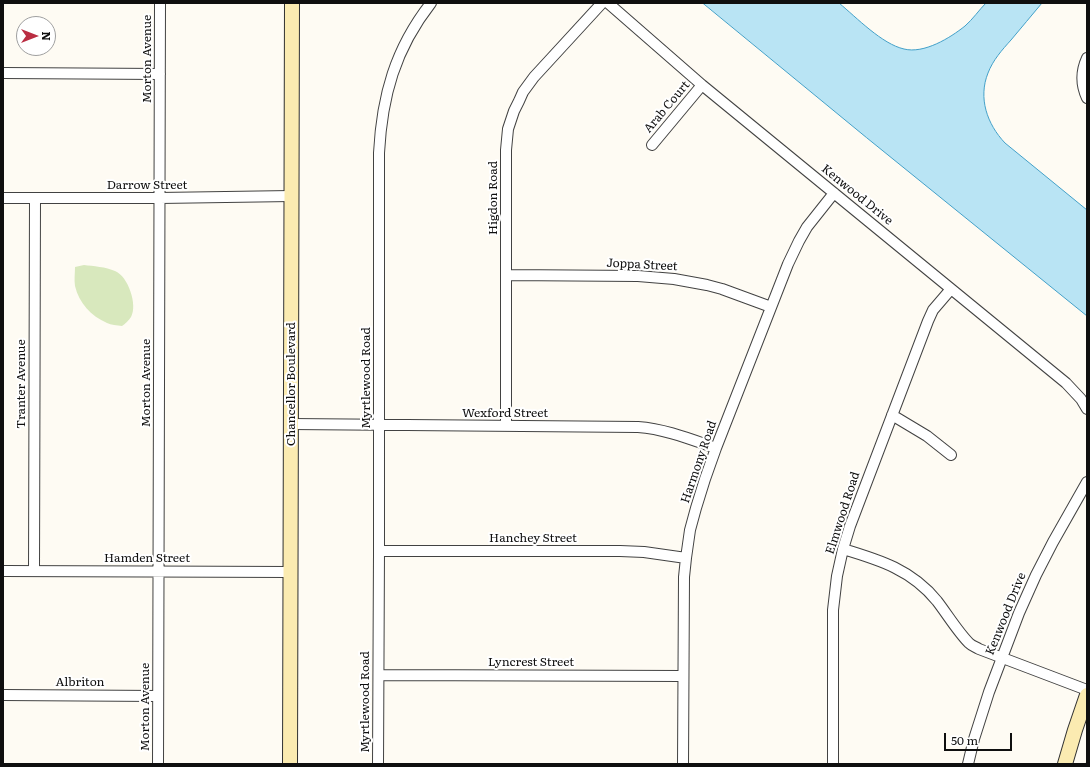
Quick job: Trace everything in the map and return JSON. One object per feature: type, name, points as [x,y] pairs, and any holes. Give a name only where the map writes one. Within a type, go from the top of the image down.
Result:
[{"type":"street","name":"Morton Avenue","points":[[158,764],[160,3]]},
{"type":"street","name":"Chancellor Boulevard","points":[[290,764],[292,3]]},
{"type":"street","name":"Higdon Road","points":[[506,426],[506,150],[508,129],[514,111],[523,92],[534,77],[602,3]]},
{"type":"street","name":"Kenwood Drive","points":[[608,3],[702,85],[1066,382],[1077,394],[1087,409]]},
{"type":"street","name":"Myrtlewood Road","points":[[378,764],[380,127],[386,95],[396,64],[425,5]]},
{"type":"street","points":[[1087,58],[1082,78],[1083,88],[1087,98]]},
{"type":"street","points":[[3,73],[160,74]]},
{"type":"street","name":"Arab Court","points":[[652,145],[702,85]]},
{"type":"street","name":"Harmony Road","points":[[683,764],[684,594],[686,558],[690,530],[716,448],[788,264],[807,228],[834,193]]},
{"type":"street","name":"Darrow Street","points":[[3,198],[291,196]]},
{"type":"street","name":"Tranter Avenue","points":[[34,571],[35,198]]},
{"type":"street","name":"Joppa Street","points":[[506,275],[638,276],[674,278],[722,289],[771,307]]},
{"type":"street","name":"Elmwood Road","points":[[833,764],[833,610],[837,576],[843,550],[850,526],[930,315],[951,289]]},
{"type":"street","points":[[892,415],[927,436],[951,455]]},
{"type":"street","name":"Wexford Street","points":[[291,424],[644,427],[675,433],[716,448]]},
{"type":"street","name":"Kenwood Drive","points":[[968,764],[974,739],[989,692],[1019,613],[1053,542],[1087,482]]},
{"type":"street","points":[[843,550],[881,561],[909,576],[931,594],[969,643],[979,649],[1087,690]]},
{"type":"street","name":"Hanchey Street","points":[[379,551],[620,551],[644,552],[686,558]]},
{"type":"street","name":"Hamden Street","points":[[3,571],[290,572]]},
{"type":"street","name":"Lyncrest Street","points":[[378,675],[683,676]]},
{"type":"street","name":"Albriton","points":[[3,695],[158,696]]},
{"type":"street","points":[[1065,764],[1087,695]]},
{"type":"green space","points":[[84,265],[115,271],[120,274],[128,285],[132,298],[133,312],[131,317],[122,326],[110,324],[96,317],[86,308],[79,298],[75,286],[75,267]]},
{"type":"water","points":[[703,3],[839,3],[870,30],[887,42],[904,49],[912,50],[936,44],[959,31],[986,3],[1042,3],[1001,51],[992,64],[985,82],[984,101],[993,128],[1005,143],[1087,210],[1087,316],[867,138]]}]
